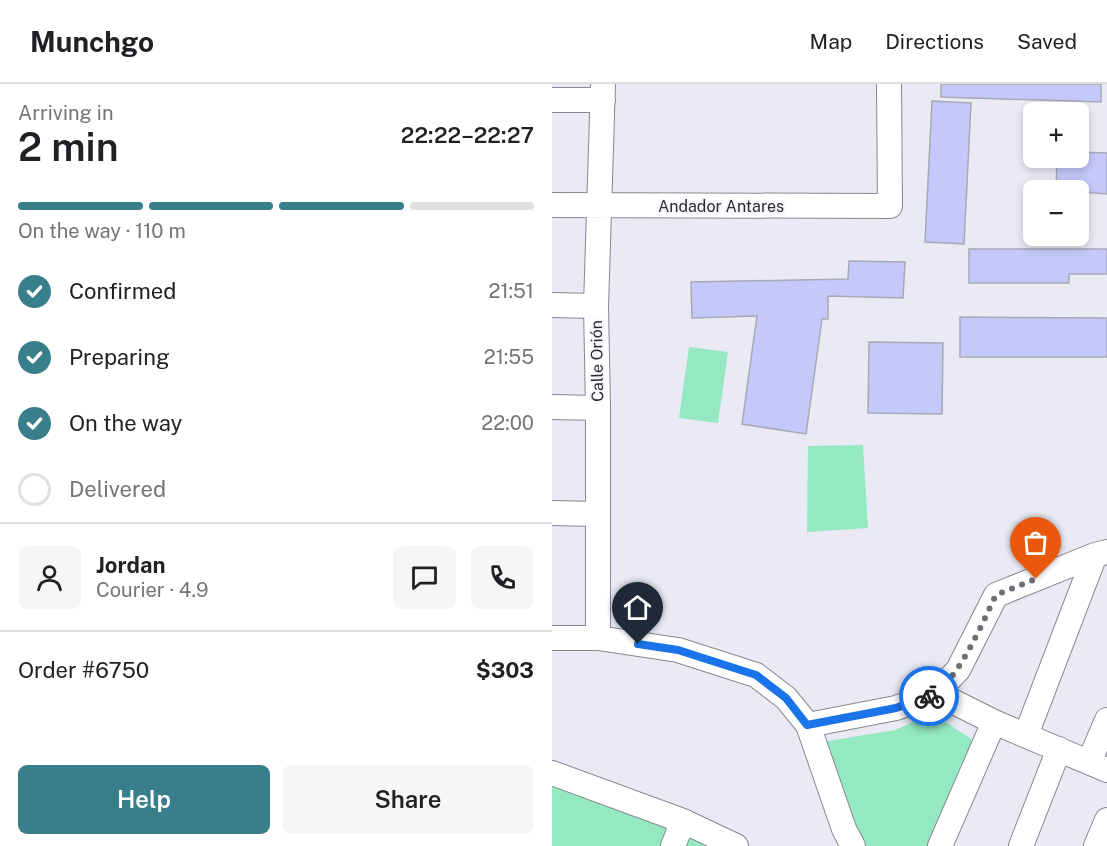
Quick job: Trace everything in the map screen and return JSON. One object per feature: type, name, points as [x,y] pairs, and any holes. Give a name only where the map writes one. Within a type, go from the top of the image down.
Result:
[{"type":"street","name":"Andador Antares","points":[[552,205],[890,206],[889,84]]},
{"type":"street","points":[[552,100],[603,92]]},
{"type":"street","name":"Calle Orión","points":[[598,638],[596,306],[603,92]]},
{"type":"street","points":[[552,305],[596,306]]},
{"type":"street","points":[[552,407],[598,408]]},
{"type":"street","points":[[552,513],[598,514]]},
{"type":"street","points":[[807,725],[896,708],[936,693],[958,670],[996,595],[1101,553]]},
{"type":"street","points":[[1026,735],[1101,553]]},
{"type":"street","points":[[552,638],[598,638],[678,650],[756,675],[786,698],[807,725],[844,829],[853,846]]},
{"type":"street","points":[[936,693],[994,722],[1098,766],[1107,720]]},
{"type":"street","points":[[940,846],[994,722]]},
{"type":"street","points":[[1021,846],[1059,749]]},
{"type":"street","points":[[552,773],[683,820],[736,846]]},
{"type":"street","points":[[673,846],[683,820]]},
{"type":"street","points":[[1096,846],[1107,820]]},
{"type":"green space","points":[[689,347],[728,352],[718,423],[679,418]]},
{"type":"green space","points":[[863,445],[868,528],[807,532],[808,446]]},
{"type":"green space","points":[[933,714],[976,742],[932,846],[856,846],[822,742],[895,730]]},
{"type":"green space","points":[[552,772],[720,846],[552,846]]},
{"type":"building","points":[[941,84],[1101,84],[1101,102],[941,97]]},
{"type":"building","points":[[932,101],[971,103],[964,244],[925,242]]},
{"type":"building","points":[[1089,152],[1107,153],[1107,194],[1089,193],[1089,180],[1056,180],[1057,168],[1089,168]]},
{"type":"building","points":[[969,249],[1107,249],[1107,274],[1069,274],[1069,283],[969,283]]},
{"type":"building","points":[[849,261],[905,262],[903,298],[828,296],[828,319],[822,319],[806,434],[742,424],[757,316],[692,318],[691,282],[848,279]]},
{"type":"building","points":[[960,317],[1107,318],[1107,357],[960,357]]},
{"type":"building","points":[[869,342],[943,343],[942,414],[868,413]]},
{"type":"way so far","points":[[929,696],[936,693],[958,670],[996,595],[1036,579]]},
{"type":"route","points":[[638,644],[678,650],[756,675],[786,698],[807,725],[896,708],[929,696]]}]
